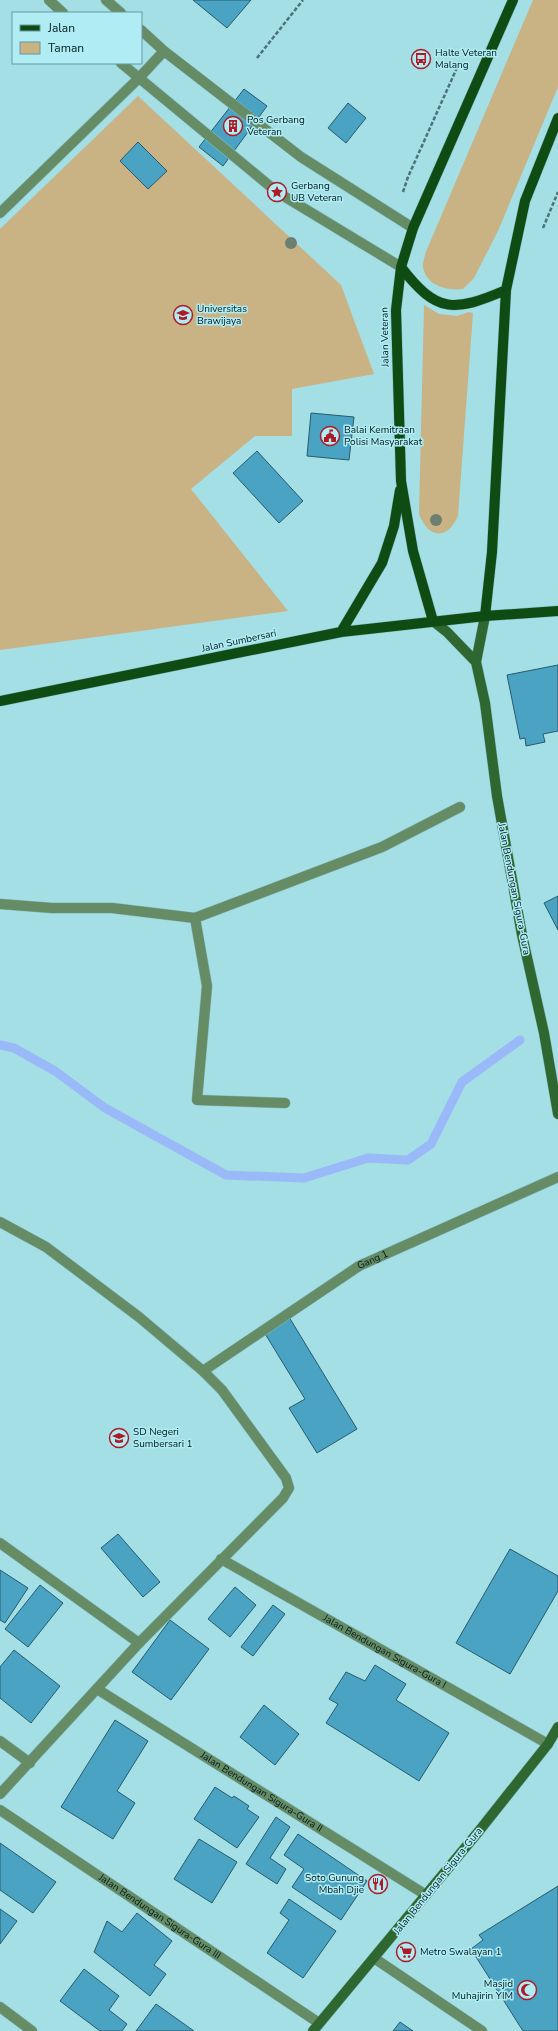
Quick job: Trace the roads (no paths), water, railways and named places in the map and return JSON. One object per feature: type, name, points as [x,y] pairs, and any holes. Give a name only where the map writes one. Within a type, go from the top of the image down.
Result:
[{"type":"main road","name":"Jalan Veteran","points":[[433,621],[413,552],[401,481],[396,310],[401,267],[413,228],[513,0]]},
{"type":"main road","points":[[476,662],[485,616],[493,532],[506,290],[525,202],[558,118]]},
{"type":"main road","points":[[401,267],[417,286],[438,303],[450,305],[473,303],[506,290]]},
{"type":"main road","points":[[341,632],[382,563],[394,526],[401,481]]},
{"type":"main road","name":"Jalan Sumbersari","points":[[0,700],[341,632],[433,621],[558,610]]},
{"type":"main road","points":[[433,621],[447,632],[476,662]]},
{"type":"main road","name":"Jalan Bendungan Sigura-Gura","points":[[476,662],[485,702],[497,796],[515,896],[544,1033],[558,1114]]},
{"type":"main road","name":"Jalan Bendungan Sigura-Gura","points":[[316,2027],[426,1895],[548,1744],[558,1727]]},
{"type":"street","points":[[48,0],[63,12]]},
{"type":"street","points":[[106,0],[120,12]]},
{"type":"street","points":[[142,31],[164,51],[301,157],[413,228]]},
{"type":"street","points":[[0,213],[164,51]]},
{"type":"street","points":[[122,64],[219,146],[277,192],[401,267]]},
{"type":"street","points":[[0,904],[52,908],[112,908],[195,918],[382,847],[460,807]]},
{"type":"street","points":[[195,918],[207,986],[197,1100],[285,1103]]},
{"type":"street","name":"Gang 1","points":[[203,1371],[359,1266],[558,1177]]},
{"type":"street","points":[[0,1222],[46,1247],[139,1317],[203,1371],[222,1390],[286,1478],[289,1488],[283,1498],[139,1643],[0,1794]]},
{"type":"street","points":[[0,1543],[139,1643]]},
{"type":"street","name":"Jalan Bendungan Sigura-Gura I","points":[[221,1560],[548,1744]]},
{"type":"street","name":"Jalan Bendungan Sigura-Gura II","points":[[97,1689],[426,1895]]},
{"type":"street","points":[[0,1741],[30,1763]]},
{"type":"street","name":"Jalan Bendungan Sigura-Gura III","points":[[0,1810],[316,2027]]},
{"type":"street","points":[[374,1958],[482,2031]]},
{"type":"street","points":[[0,2007],[32,2031]]},
{"type":"waterway","points":[[0,1045],[14,1048],[55,1071],[105,1108],[226,1175],[304,1178],[368,1158],[408,1160],[431,1144],[462,1082],[520,1040]]},
{"type":"place","name":"Halte Veteran Malang","points":[[421,59]]},
{"type":"place","name":"Pos Gerbang Veteran","points":[[233,126]]},
{"type":"place","name":"Gerbang UB Veteran","points":[[277,192]]},
{"type":"place","name":"Universitas Brawijaya","points":[[183,315]]},
{"type":"place","name":"Balai Kemitraan Polisi Masyarakat","points":[[330,436]]},
{"type":"place","name":"SD Negeri Sumbersari 1","points":[[119,1438]]},
{"type":"place","name":"Soto Gunung Mbah Djie","points":[[378,1884]]},
{"type":"place","name":"Metro Swalayan 1","points":[[406,1952]]},
{"type":"place","name":"Masjid Muhajirin YIM","points":[[527,1990]]}]
